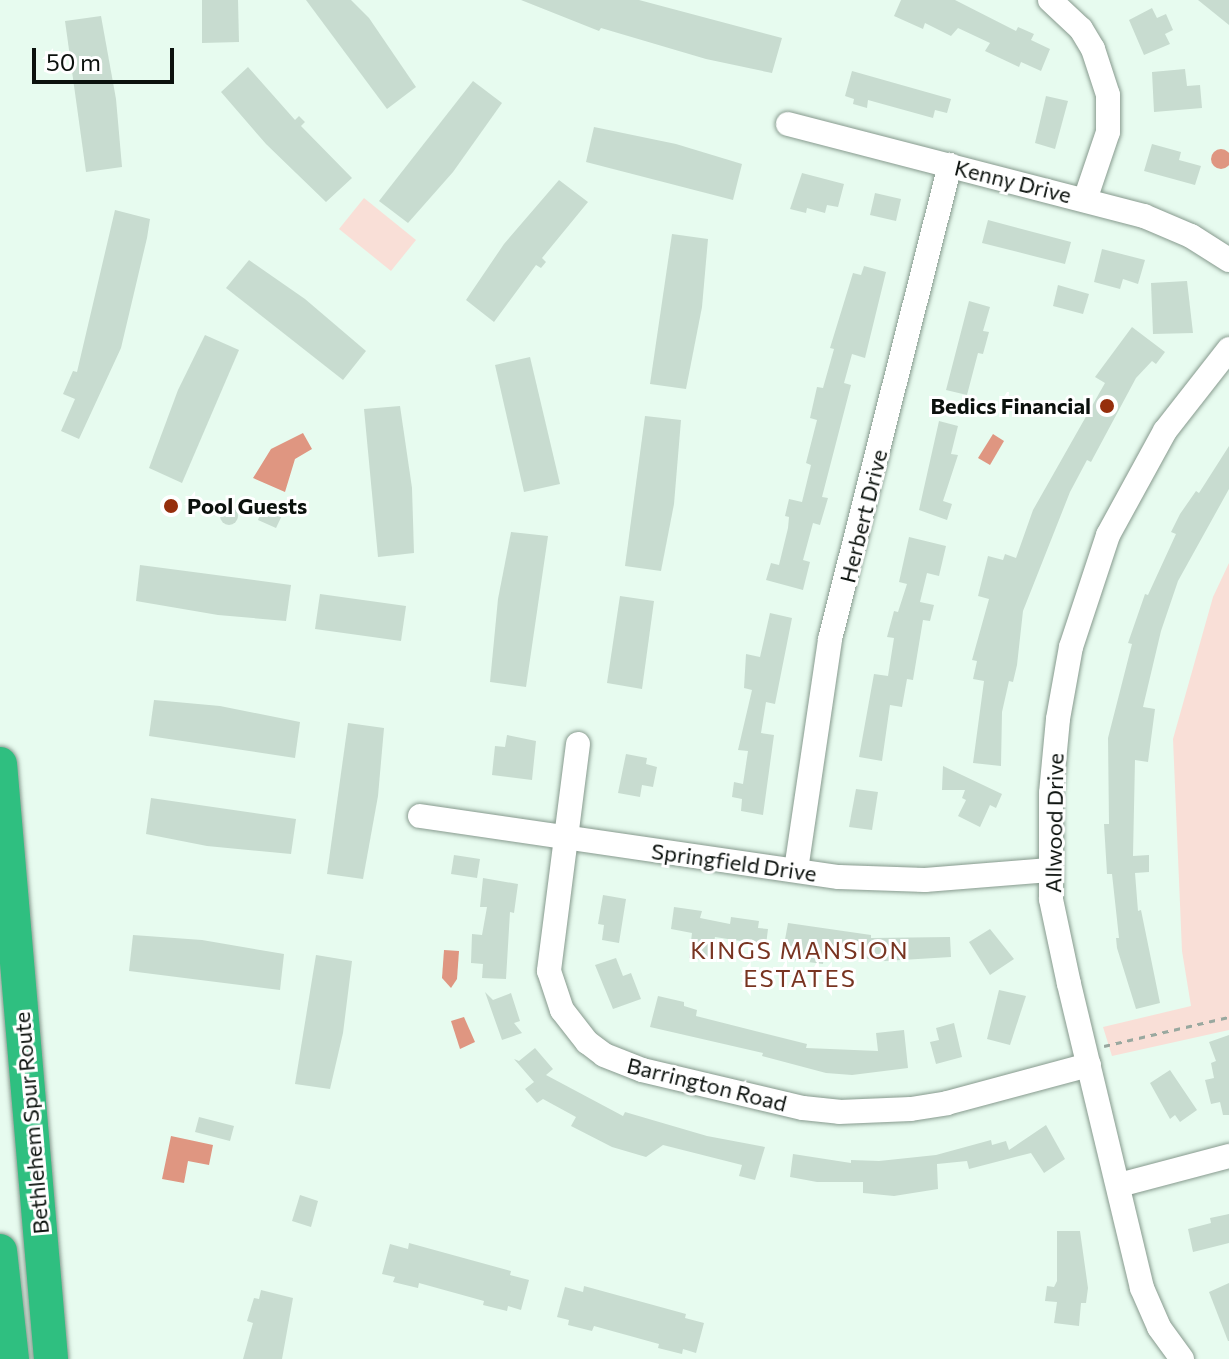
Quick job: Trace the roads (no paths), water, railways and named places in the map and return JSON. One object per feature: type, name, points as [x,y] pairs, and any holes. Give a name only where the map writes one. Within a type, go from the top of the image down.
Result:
[{"type":"highway","name":"Bethlehem Spur Route","points":[[0,764],[52,1352]]},
{"type":"highway","points":[[0,1251],[12,1359]]},
{"type":"street","points":[[1050,0],[1081,29],[1093,49],[1108,95],[1108,132],[1085,200]]},
{"type":"street","name":"Kenny Drive","points":[[788,124],[1085,200],[1168,225],[1229,260]]},
{"type":"street","name":"Herbert Drive","points":[[796,870],[830,639],[950,165]]},
{"type":"street","name":"Allwood Drive","points":[[1182,1359],[1159,1327],[1142,1288],[1087,1058],[1051,899],[1051,793],[1058,719],[1071,647],[1087,590],[1135,482],[1165,431],[1229,349]]},
{"type":"street","name":"Barrington Road","points":[[578,744],[563,837],[549,971],[553,991],[562,1010],[580,1035],[604,1055],[623,1064],[803,1108],[863,1112],[947,1103],[1087,1058]]},
{"type":"street","name":"Springfield Drive","points":[[420,816],[839,877],[911,880],[1050,870]]},
{"type":"street","points":[[1119,1185],[1229,1156]]},
{"type":"street","points":[[6,1304],[47,1300]]},
{"type":"place","name":"Bedics Financial","points":[[1107,406]]},
{"type":"place","name":"Pool Guests","points":[[171,506]]},
{"type":"district","name":"KINGS MANSION ESTATES","points":[[800,964]]}]
